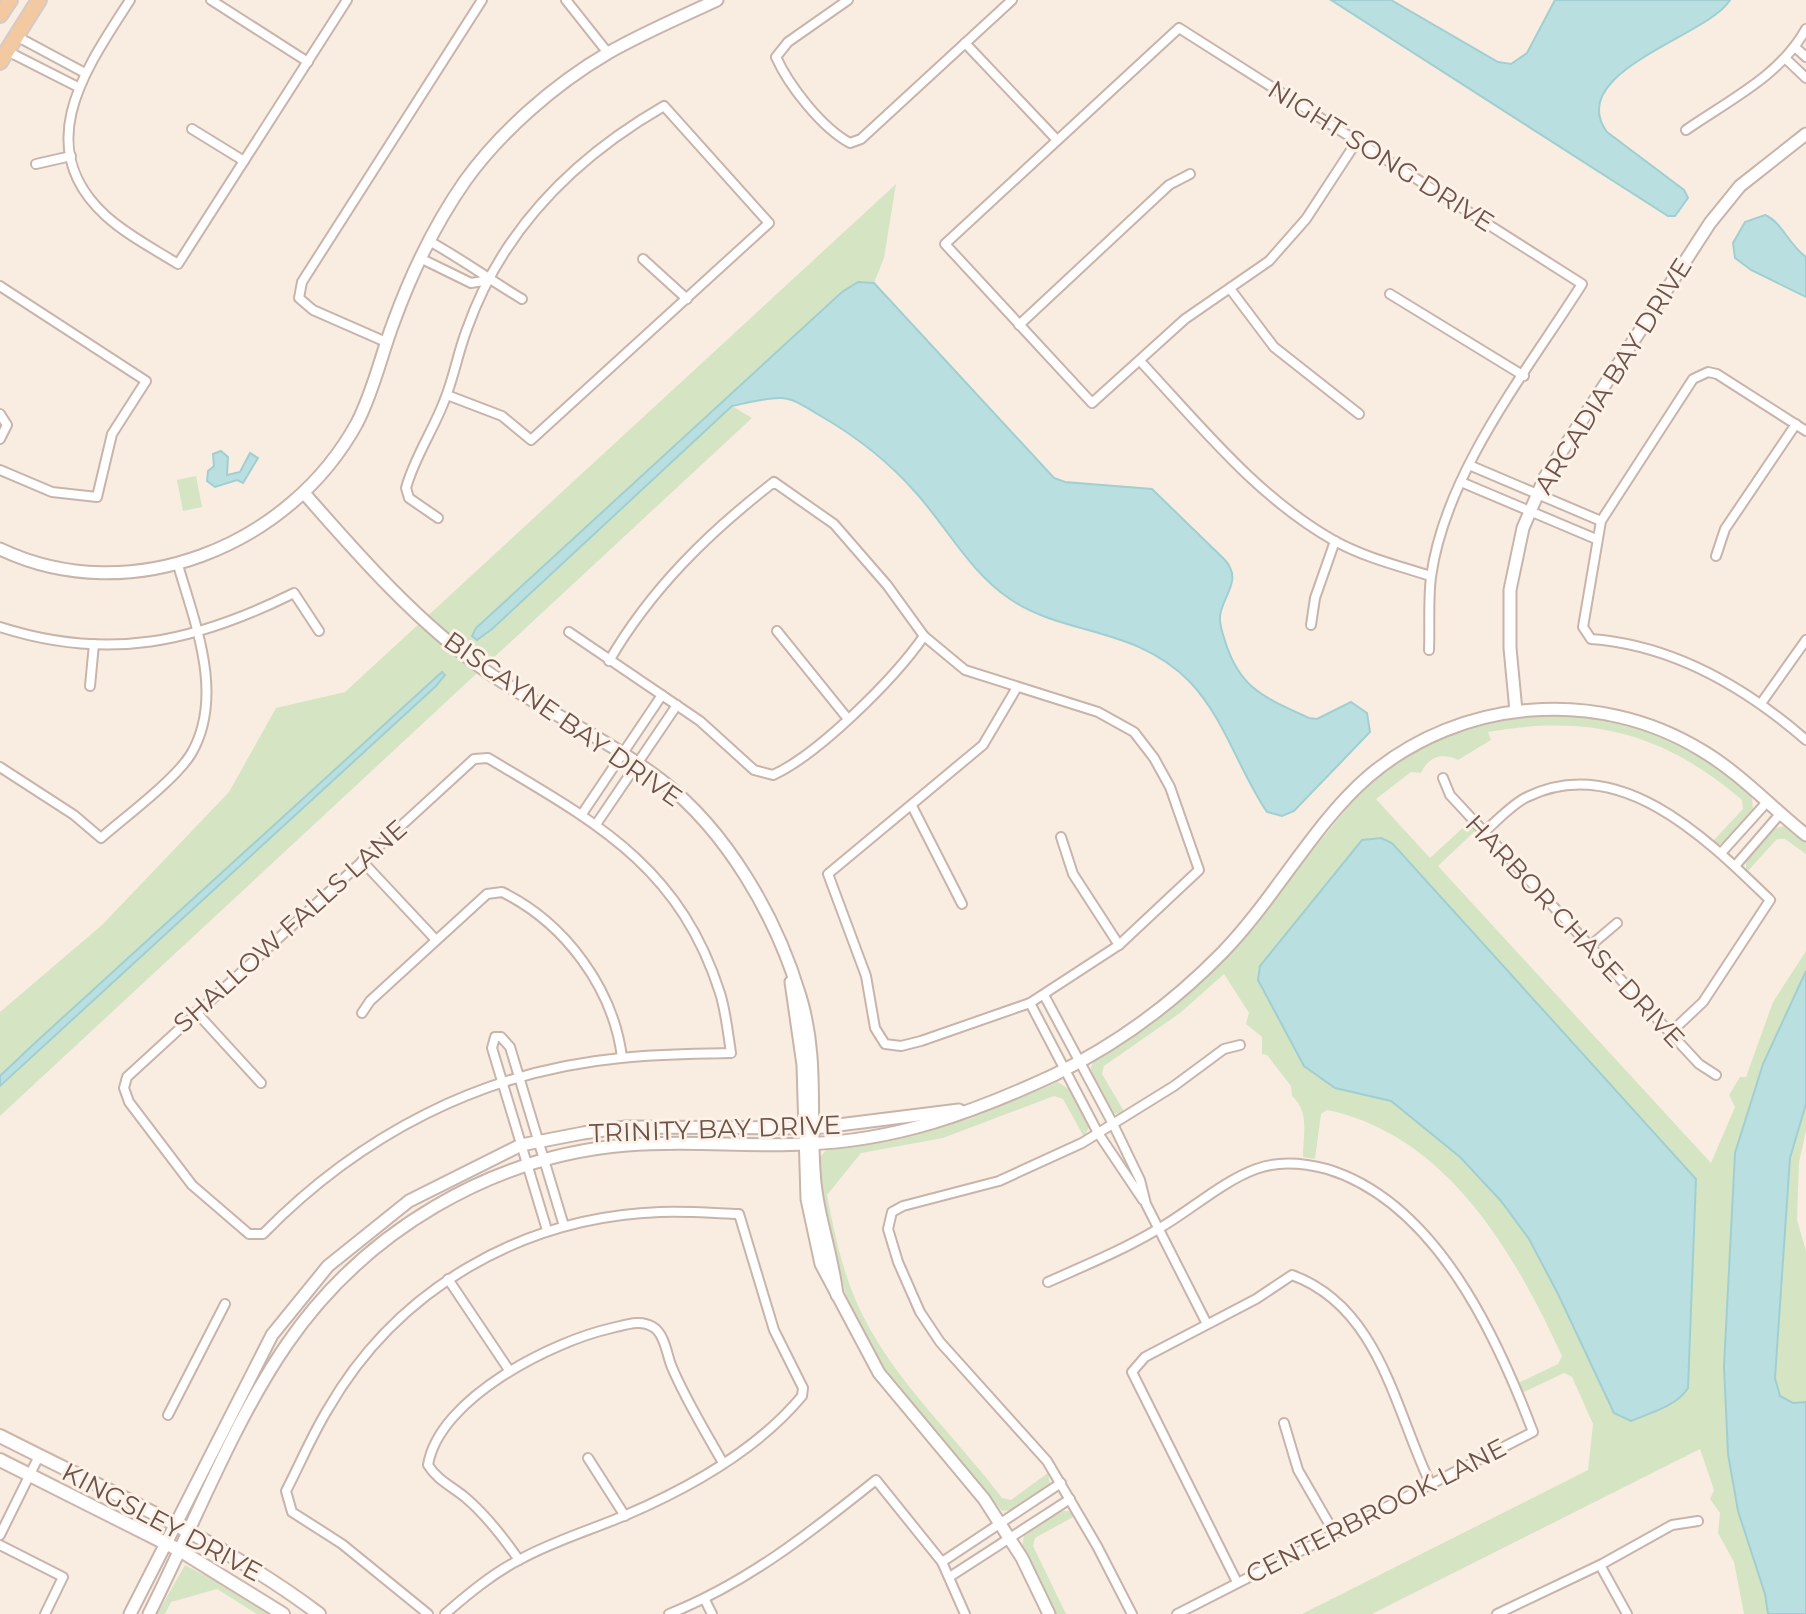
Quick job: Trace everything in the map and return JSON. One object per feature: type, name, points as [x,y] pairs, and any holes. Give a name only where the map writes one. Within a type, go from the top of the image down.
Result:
[{"type":"main road","points":[[0,15],[10,0]]},
{"type":"main road","points":[[4,56],[39,0]]},
{"type":"main road","name":"KINGSLEY DRIVE","points":[[0,1436],[190,1532],[286,1589],[319,1614]]},
{"type":"main road","name":"KINGSLEY DRIVE","points":[[0,1460],[181,1551],[283,1614]]},
{"type":"street","points":[[130,0],[78,87],[69,125],[71,156],[82,187],[97,207],[116,224],[178,264],[347,0]]},
{"type":"street","points":[[211,0],[308,62]]},
{"type":"street","points":[[386,342],[313,310],[299,298],[302,282],[482,0]]},
{"type":"street","points":[[566,0],[608,53]]},
{"type":"street","points":[[0,549],[27,560],[77,571],[115,573],[178,565],[239,540],[304,493],[333,460],[356,424],[420,258],[466,179],[510,130],[608,53],[717,0]]},
{"type":"street","points":[[848,0],[788,42],[776,57],[814,109],[838,136],[850,143],[861,139],[1012,0]]},
{"type":"street","name":"NIGHT SONG DRIVE","points":[[1057,140],[1179,28],[1582,284],[1524,376]]},
{"type":"street","points":[[1686,130],[1786,59],[1806,29]]},
{"type":"street","points":[[16,36],[85,73]]},
{"type":"street","points":[[965,43],[1057,140],[945,244],[1092,403],[1185,319],[1269,261],[1306,219],[1357,141]]},
{"type":"street","points":[[1796,48],[1806,57]]},
{"type":"street","points":[[4,56],[78,87]]},
{"type":"street","points":[[1786,59],[1806,78]]},
{"type":"street","points":[[438,518],[409,498],[406,488],[447,395],[467,329],[500,257],[540,203],[591,152],[664,106],[769,223],[531,440],[502,416],[447,395]]},
{"type":"street","points":[[192,129],[244,161]]},
{"type":"street","name":"ARCADIA BAY DRIVE","points":[[1516,711],[1510,648],[1510,590],[1523,528],[1554,463],[1710,223],[1740,186],[1806,134]]},
{"type":"street","points":[[36,164],[71,156]]},
{"type":"street","points":[[1019,325],[1169,185],[1190,174]]},
{"type":"street","points":[[429,241],[522,299]]},
{"type":"street","points":[[420,258],[471,283],[489,280]]},
{"type":"street","points":[[643,259],[687,299]]},
{"type":"street","points":[[0,286],[146,381],[112,434],[97,497],[52,492],[0,470]]},
{"type":"street","points":[[1231,290],[1274,347],[1326,392],[1359,414]]},
{"type":"street","points":[[1390,294],[1524,376],[1469,465],[1446,518],[1431,576],[1429,650]]},
{"type":"street","points":[[1140,361],[1239,468],[1289,511],[1335,541],[1431,576]]},
{"type":"street","points":[[1806,431],[1708,372],[1693,379],[1601,521],[1584,614],[1585,635],[1591,639],[1659,654],[1711,672],[1762,702],[1806,740]]},
{"type":"street","points":[[0,414],[7,425],[0,439]]},
{"type":"street","points":[[1716,556],[1725,529],[1796,424]]},
{"type":"street","points":[[1469,465],[1601,521]]},
{"type":"street","points":[[609,661],[655,591],[744,505],[774,482],[834,524],[887,585],[924,636],[965,670],[1016,689],[1098,712],[1134,732],[1154,758],[1170,787],[1199,870],[1119,945],[1044,995],[1030,1003],[901,1046],[885,1044],[875,1028],[866,976],[828,874],[983,745],[1016,689]]},
{"type":"street","points":[[1461,482],[1596,539]]},
{"type":"street","name":"BISCAYNE BAY DRIVE","points":[[304,493],[442,637],[508,685],[637,764],[684,800],[730,854],[765,910],[790,969],[811,1041],[809,1144],[837,1295],[879,1373],[961,1469],[1001,1523],[1049,1614]]},
{"type":"street","points":[[1311,625],[1315,598],[1335,541]]},
{"type":"street","points":[[0,767],[74,815],[101,838],[190,756],[203,726],[206,672],[178,565]]},
{"type":"street","points":[[0,627],[36,638],[123,645],[197,634],[294,593],[319,631]]},
{"type":"street","points":[[777,631],[848,719]]},
{"type":"street","points":[[569,632],[677,705],[720,737],[754,770],[766,775],[780,772],[848,719],[887,683],[924,636]]},
{"type":"street","points":[[1762,702],[1806,640]]},
{"type":"street","points":[[90,686],[94,644]]},
{"type":"street","points":[[501,1080],[622,1057],[731,1053],[721,994],[688,922],[637,857],[582,814],[662,695]]},
{"type":"street","points":[[597,823],[677,705]]},
{"type":"street","name":"TRINITY BAY DRIVE","points":[[149,1614],[270,1371],[311,1311],[371,1251],[403,1227],[465,1190],[526,1163],[628,1144],[809,1144],[896,1134],[934,1125],[1064,1070],[1133,1028],[1198,976],[1246,927],[1369,777],[1437,734],[1469,721],[1516,711],[1574,709],[1640,721],[1711,756],[1806,835]]},
{"type":"street","name":"SHALLOW FALLS LANE","points":[[501,1080],[428,1110],[354,1155],[290,1207],[263,1234],[249,1234],[192,1185],[129,1102],[124,1088],[127,1077],[196,1012],[474,759],[488,758],[582,814]]},
{"type":"street","name":"HARBOR CHASE DRIVE","points":[[1443,778],[1450,795],[1484,832],[1699,1064],[1716,1075]]},
{"type":"street","points":[[1484,832],[1526,797],[1575,783],[1622,792],[1678,818],[1721,853],[1770,900],[1703,1002],[1670,1033]]},
{"type":"street","points":[[1721,853],[1767,802]]},
{"type":"street","points":[[912,806],[962,904]]},
{"type":"street","points":[[1735,866],[1780,814]]},
{"type":"street","points":[[1061,837],[1073,874],[1119,945]]},
{"type":"street","points":[[362,861],[436,940]]},
{"type":"street","points":[[362,1013],[370,1001],[487,894],[502,892],[515,898],[575,949],[606,1000],[616,1025],[622,1057]]},
{"type":"street","points":[[1590,946],[1617,923]]},
{"type":"street","points":[[1044,995],[1113,1124],[1140,1180],[1146,1204]]},
{"type":"street","points":[[1030,1003],[1098,1133],[1146,1204],[1207,1324]]},
{"type":"street","points":[[196,1012],[261,1083]]},
{"type":"street","points":[[547,1230],[492,1048],[495,1037],[506,1041],[564,1226]]},
{"type":"street","points":[[1132,1614],[1061,1483],[1027,1438],[940,1342],[920,1312],[898,1262],[888,1229],[892,1212],[903,1206],[999,1181],[1098,1133],[1224,1049],[1240,1045]]},
{"type":"street","name":"TRINITY BAY DRIVE","points":[[130,1614],[266,1346],[328,1266],[409,1201],[521,1145],[626,1127],[809,1128],[932,1111],[964,1110]]},
{"type":"street","name":"CENTERBROOK LANE","points":[[1159,1229],[1256,1168],[1301,1162],[1363,1182],[1395,1204],[1427,1237],[1478,1310],[1517,1390],[1533,1432],[1177,1614]]},
{"type":"street","points":[[428,1614],[342,1544],[292,1512],[286,1502],[286,1491],[328,1408],[356,1368],[393,1324],[448,1279],[498,1250],[547,1230],[659,1212],[739,1214],[770,1316],[803,1388],[802,1396],[767,1430],[723,1463],[625,1516],[519,1560],[481,1583],[445,1614]]},
{"type":"street","points":[[1048,1282],[1159,1229]]},
{"type":"street","points":[[1237,1582],[1132,1372],[1145,1357],[1292,1275],[1310,1282],[1334,1301],[1386,1370],[1431,1485]]},
{"type":"street","points":[[448,1279],[509,1370]]},
{"type":"street","points":[[168,1415],[225,1304]]},
{"type":"street","points":[[519,1560],[497,1528],[466,1497],[434,1474],[428,1465],[430,1454],[453,1421],[509,1370],[583,1335],[637,1322],[658,1330],[687,1397],[723,1463]]},
{"type":"street","points":[[1284,1423],[1298,1470],[1335,1534]]},
{"type":"street","points":[[0,1535],[39,1456]]},
{"type":"street","points":[[588,1458],[625,1516]]},
{"type":"street","points":[[669,1614],[705,1600],[773,1560],[876,1480],[942,1562],[951,1576],[965,1614]]},
{"type":"street","points":[[942,1562],[1061,1483]]},
{"type":"street","points":[[951,1576],[1070,1499]]},
{"type":"street","points":[[1497,1614],[1508,1612],[1672,1525],[1698,1521]]},
{"type":"street","points":[[0,1545],[63,1577],[45,1614]]},
{"type":"street","points":[[1600,1565],[1627,1614]]},
{"type":"street","points":[[705,1600],[712,1614]]},
{"type":"green space","points":[[896,184],[884,258],[874,283],[858,282],[842,292],[476,628],[477,640],[732,406],[752,418],[0,1116],[0,1012],[102,925],[229,792],[276,708],[345,692]]},
{"type":"green space","points":[[196,476],[202,507],[183,511],[177,480]]},
{"type":"green space","points":[[1535,715],[1597,719],[1652,733],[1678,744],[1728,776],[1752,797],[1753,809],[1724,843],[1716,845],[1712,842],[1743,809],[1742,800],[1713,777],[1654,744],[1624,734],[1559,726],[1488,732],[1491,740],[1458,760],[1446,756],[1436,758],[1427,763],[1421,773],[1411,772],[1376,799],[1430,858],[1468,823],[1475,831],[1438,866],[1711,1163],[1735,1107],[1729,1095],[1740,1077],[1746,1077],[1773,1002],[1806,951],[1806,1131],[1799,1162],[1797,1220],[1806,1251],[1806,1614],[1744,1614],[1734,1562],[1718,1533],[1720,1513],[1710,1499],[1714,1490],[1700,1449],[1372,1614],[1302,1614],[1588,1470],[1593,1424],[1572,1377],[1564,1373],[1522,1393],[1518,1383],[1558,1364],[1562,1356],[1522,1277],[1498,1239],[1472,1203],[1441,1171],[1408,1144],[1370,1123],[1327,1110],[1321,1114],[1315,1159],[1303,1157],[1304,1124],[1298,1102],[1292,1096],[1291,1086],[1267,1055],[1262,1054],[1262,1037],[1246,1024],[1249,1013],[1224,974],[1180,1013],[1104,1066],[1102,1074],[1125,1113],[1115,1114],[1111,1110],[1090,1070],[1094,1060],[1165,1012],[1220,963],[1362,790],[1427,745],[1498,719]]},
{"type":"green space","points":[[1784,826],[1806,843],[1806,854],[1785,839],[1777,839],[1746,873],[1746,860],[1773,829]]},
{"type":"green space","points":[[1058,1082],[1069,1089],[1089,1127],[1084,1137],[1063,1099],[1054,1096],[943,1138],[861,1153],[827,1195],[841,1258],[857,1303],[878,1343],[911,1389],[1002,1498],[1011,1500],[1048,1473],[1050,1485],[1012,1510],[1002,1511],[901,1393],[862,1334],[848,1302],[824,1219],[819,1158],[827,1149],[874,1143],[969,1119]]},
{"type":"green space","points":[[1060,1511],[1071,1511],[1075,1516],[1035,1538],[1033,1546],[1066,1614],[1055,1614],[1022,1547],[1024,1535]]},
{"type":"green space","points":[[185,1565],[245,1596],[269,1614],[257,1614],[217,1589],[171,1602],[165,1614],[157,1614]]},
{"type":"water","points":[[1331,0],[1391,0],[1498,62],[1511,64],[1527,53],[1555,0],[1730,0],[1717,14],[1621,73],[1605,91],[1599,111],[1607,132],[1684,190],[1688,198],[1675,216],[1668,216]]},
{"type":"water","points":[[1765,215],[1806,257],[1806,297],[1751,270],[1735,258],[1733,243],[1745,222]]},
{"type":"water","points":[[858,282],[874,283],[1054,478],[1065,482],[1152,489],[1225,560],[1232,579],[1220,622],[1231,658],[1238,671],[1256,690],[1309,718],[1317,719],[1351,702],[1367,713],[1370,732],[1294,811],[1282,816],[1267,812],[1213,712],[1190,682],[1169,664],[1124,641],[1053,620],[1010,599],[983,576],[917,494],[883,460],[833,423],[785,398],[732,406],[492,629],[477,640],[472,636],[476,628],[842,292]]},
{"type":"water","points":[[221,451],[228,457],[227,475],[240,472],[250,453],[258,458],[243,483],[237,480],[215,487],[207,481],[208,471],[214,466],[213,454]]},
{"type":"water","points":[[442,672],[445,675],[436,686],[0,1086],[0,1076],[37,1041]]},
{"type":"water","points":[[1381,838],[1392,843],[1696,1179],[1688,1388],[1677,1400],[1662,1408],[1631,1421],[1614,1413],[1529,1239],[1501,1201],[1460,1157],[1391,1101],[1335,1088],[1304,1066],[1258,980],[1260,966],[1362,840]]},
{"type":"water","points":[[1806,971],[1806,1104],[1790,1158],[1775,1378],[1780,1396],[1793,1403],[1806,1402],[1806,1614],[1768,1614],[1765,1594],[1738,1511],[1728,1454],[1724,1366],[1735,1153],[1763,1064]]}]
